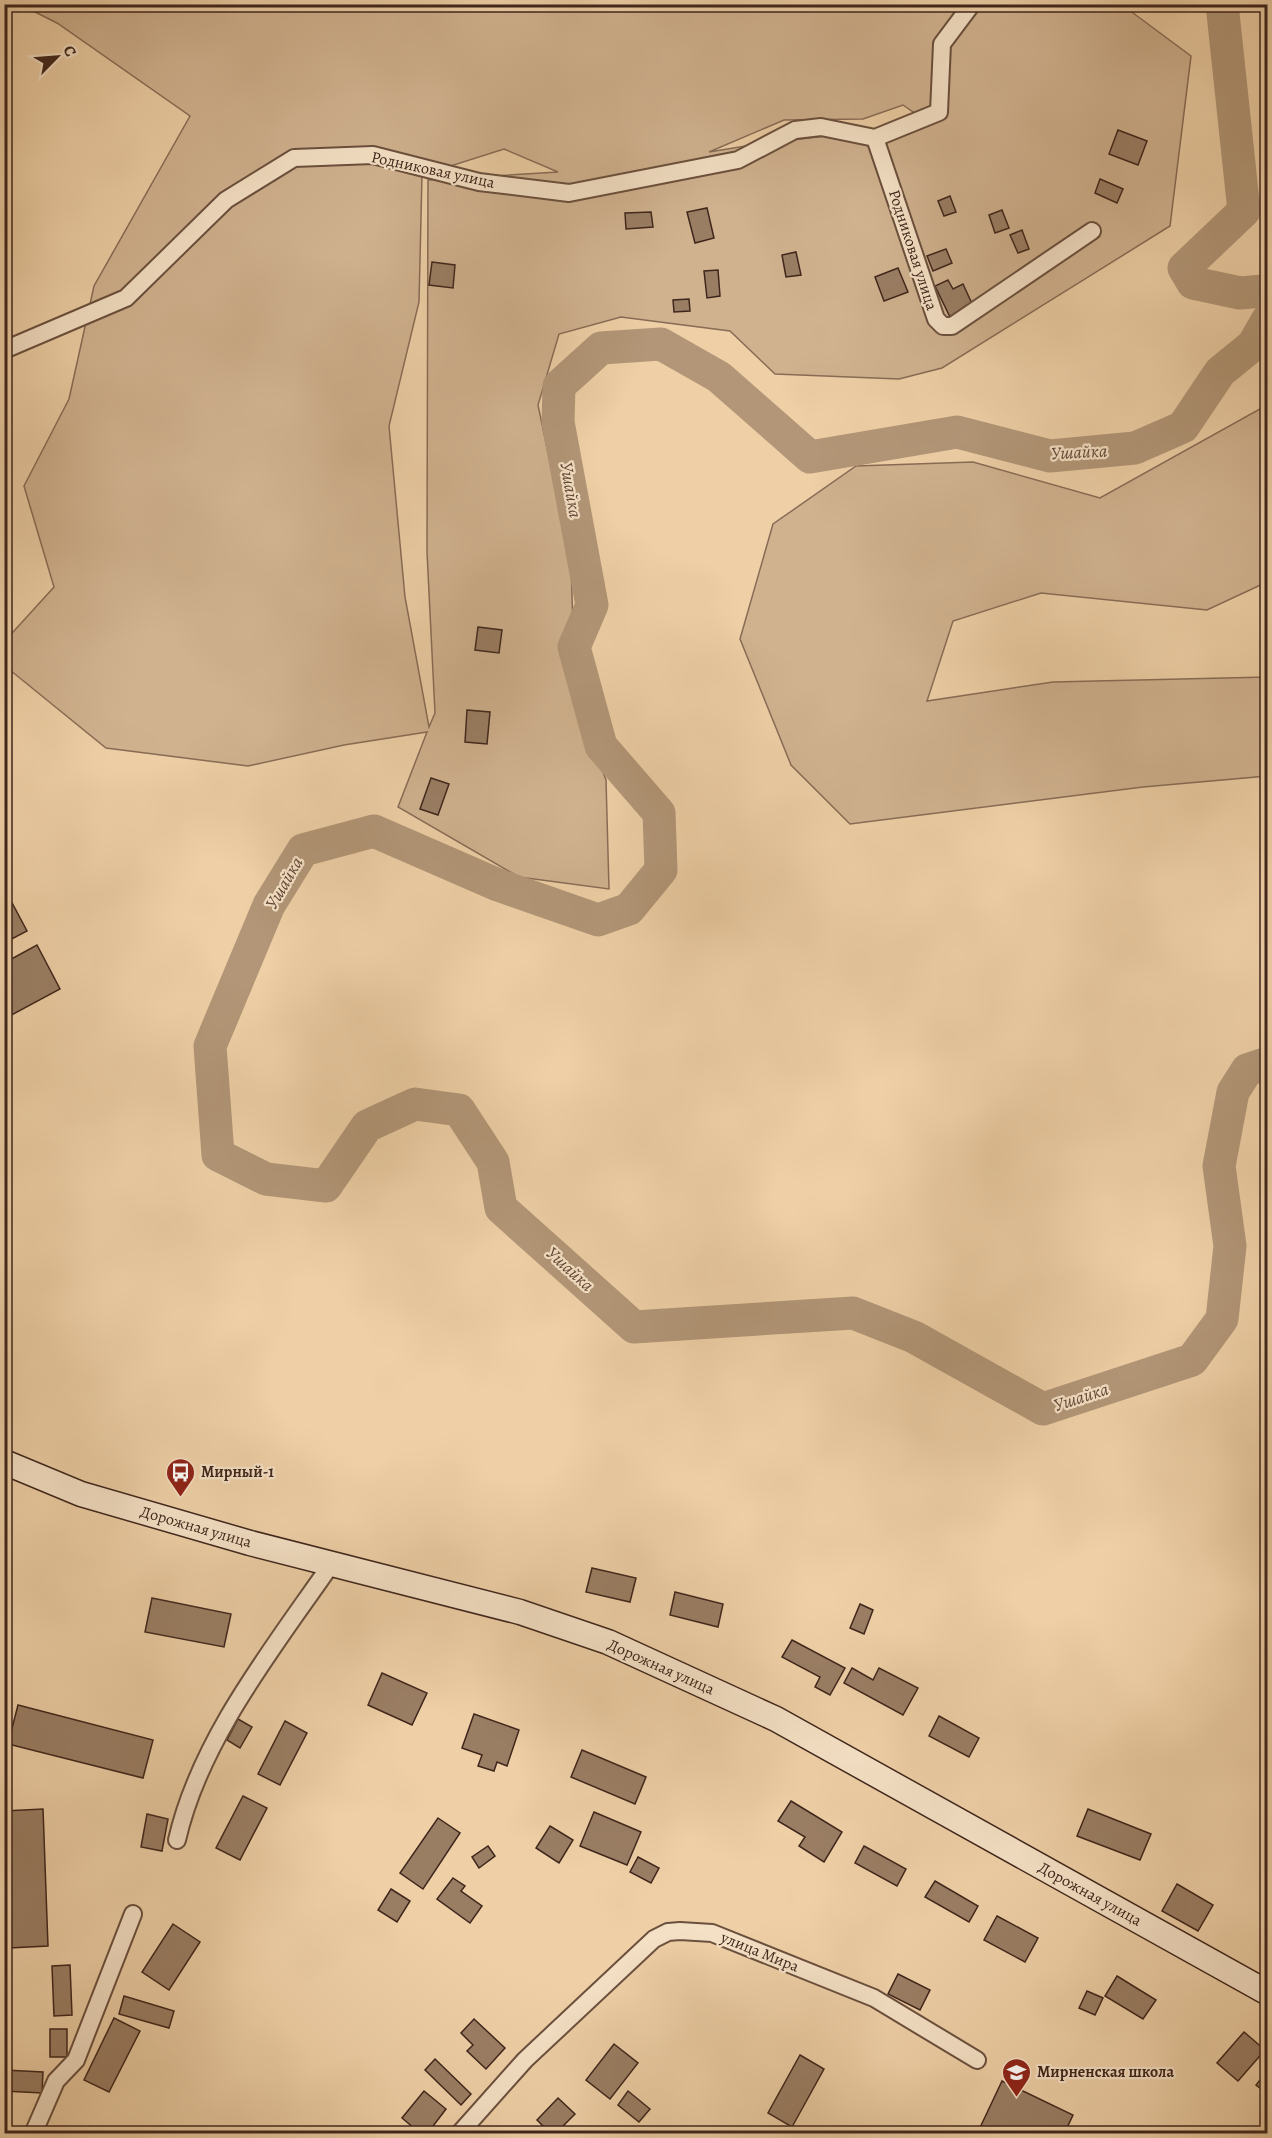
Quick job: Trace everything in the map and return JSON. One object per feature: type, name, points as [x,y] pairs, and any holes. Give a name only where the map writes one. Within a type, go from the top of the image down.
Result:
[{"type":"street","points":[[876,138],[939,112],[942,44],[972,4]]},
{"type":"street","name":"Родниковая улица","points":[[4,350],[126,298],[226,200],[294,158],[373,155],[479,182],[569,193],[738,160],[795,130],[821,127],[876,138],[936,319],[943,326],[952,326],[1092,231]]},
{"type":"street","name":"Дорожная улица","points":[[4,1462],[81,1494],[250,1543],[520,1611],[608,1642],[776,1719],[1268,1993]]},
{"type":"street","points":[[177,1840],[184,1809],[196,1776],[248,1684],[332,1563]]},
{"type":"street","points":[[33,2133],[56,2082],[76,2061],[133,1914]]},
{"type":"street","name":"улица Мира","points":[[459,2133],[525,2060],[654,1939],[668,1932],[712,1933],[874,1998],[977,2060]]},
{"type":"shaded area","points":[[1121,4],[1191,56],[1170,226],[942,368],[899,379],[775,374],[730,331],[621,317],[559,334],[538,405],[571,562],[575,697],[606,780],[609,889],[519,877],[398,807],[427,732],[344,745],[248,766],[106,748],[5,666],[4,642],[54,587],[24,486],[69,399],[94,286],[190,116],[57,23],[21,5]],"holes":[[[903,105],[930,124],[709,152],[784,120],[863,119]],[[504,149],[558,172],[428,180],[427,552],[435,713],[429,727],[405,597],[389,426],[419,302],[422,175]]]},
{"type":"shaded area","points":[[1267,405],[1267,582],[1207,610],[1041,593],[953,621],[927,701],[1053,682],[1267,677],[1267,776],[1143,787],[850,824],[791,765],[740,639],[773,524],[856,466],[973,462],[1100,498]]},
{"type":"building","points":[[1118,130],[1147,141],[1138,165],[1109,154]]},
{"type":"building","points":[[1100,179],[1123,189],[1117,203],[1095,193]]},
{"type":"building","points":[[950,196],[956,212],[944,216],[938,201]]},
{"type":"building","points":[[707,208],[714,238],[695,243],[687,212]]},
{"type":"building","points":[[1002,210],[1009,228],[995,233],[989,215]]},
{"type":"building","points":[[651,212],[653,227],[626,229],[625,213]]},
{"type":"building","points":[[1022,230],[1029,249],[1018,253],[1010,235]]},
{"type":"building","points":[[946,249],[952,263],[933,271],[927,256]]},
{"type":"building","points":[[796,252],[801,275],[786,277],[782,255]]},
{"type":"building","points":[[432,262],[455,265],[453,288],[429,285]]},
{"type":"building","points":[[898,268],[908,292],[884,301],[875,277]]},
{"type":"building","points":[[718,270],[720,296],[707,298],[704,271]]},
{"type":"building","points":[[948,280],[953,289],[963,284],[973,306],[950,317],[935,286]]},
{"type":"building","points":[[689,299],[690,311],[674,312],[673,300]]},
{"type":"building","points":[[478,627],[502,630],[499,653],[475,650]]},
{"type":"building","points":[[467,710],[490,712],[487,744],[465,742]]},
{"type":"building","points":[[431,778],[449,784],[438,815],[420,809]]},
{"type":"building","points":[[10,899],[27,931],[4,943],[4,903]]},
{"type":"building","points":[[37,945],[60,989],[4,1019],[4,963]]},
{"type":"building","points":[[592,1568],[636,1578],[630,1602],[586,1592]]},
{"type":"building","points":[[675,1592],[723,1604],[718,1627],[670,1615]]},
{"type":"building","points":[[152,1598],[231,1614],[224,1647],[145,1632]]},
{"type":"building","points":[[860,1604],[873,1610],[864,1634],[850,1628]]},
{"type":"building","points":[[792,1640],[845,1668],[830,1695],[815,1687],[820,1677],[782,1657]]},
{"type":"building","points":[[852,1668],[873,1680],[879,1668],[918,1688],[903,1715],[844,1683]]},
{"type":"building","points":[[382,1673],[427,1693],[412,1725],[368,1705]]},
{"type":"building","points":[[18,1705],[153,1740],[143,1778],[8,1744]]},
{"type":"building","points":[[474,1714],[519,1730],[507,1766],[497,1762],[494,1771],[478,1766],[482,1755],[462,1748]]},
{"type":"building","points":[[939,1716],[979,1738],[969,1757],[929,1736]]},
{"type":"building","points":[[238,1719],[252,1727],[240,1748],[227,1740]]},
{"type":"building","points":[[285,1721],[307,1733],[280,1785],[258,1774]]},
{"type":"building","points":[[582,1750],[646,1777],[635,1804],[571,1777]]},
{"type":"building","points":[[243,1796],[267,1808],[240,1860],[216,1848]]},
{"type":"building","points":[[791,1801],[842,1832],[824,1862],[799,1846],[805,1837],[778,1821]]},
{"type":"building","points":[[43,1809],[48,1946],[9,1948],[4,1811]]},
{"type":"building","points":[[1088,1809],[1151,1834],[1140,1860],[1077,1836]]},
{"type":"building","points":[[594,1812],[641,1832],[627,1865],[580,1846]]},
{"type":"building","points":[[147,1814],[168,1819],[162,1851],[141,1847]]},
{"type":"building","points":[[438,1818],[460,1833],[423,1889],[400,1873]]},
{"type":"building","points":[[550,1826],[573,1840],[559,1863],[536,1848]]},
{"type":"building","points":[[488,1846],[495,1856],[479,1868],[472,1857]]},
{"type":"building","points":[[864,1846],[906,1869],[897,1886],[855,1863]]},
{"type":"building","points":[[638,1857],[659,1868],[651,1883],[630,1872]]},
{"type":"building","points":[[453,1878],[465,1886],[461,1891],[482,1906],[470,1923],[437,1899]]},
{"type":"building","points":[[935,1881],[978,1906],[969,1922],[925,1897]]},
{"type":"building","points":[[1177,1884],[1213,1905],[1198,1931],[1162,1911]]},
{"type":"building","points":[[391,1889],[410,1901],[397,1922],[378,1910]]},
{"type":"building","points":[[997,1916],[1038,1938],[1025,1962],[984,1940]]},
{"type":"building","points":[[173,1924],[200,1942],[169,1990],[142,1972]]},
{"type":"building","points":[[70,1965],[72,2015],[54,2016],[52,1966]]},
{"type":"building","points":[[898,1974],[930,1990],[920,2010],[888,1994]]},
{"type":"building","points":[[1117,1976],[1156,2000],[1143,2019],[1105,1996]]},
{"type":"building","points":[[1087,1991],[1103,1998],[1095,2015],[1079,2008]]},
{"type":"building","points":[[124,1996],[174,2011],[169,2028],[119,2014]]},
{"type":"building","points":[[114,2018],[140,2031],[109,2092],[84,2080]]},
{"type":"building","points":[[474,2019],[505,2048],[486,2069],[467,2051],[473,2045],[461,2033]]},
{"type":"building","points":[[50,2029],[67,2029],[67,2057],[50,2057]]},
{"type":"building","points":[[1244,2032],[1265,2050],[1238,2081],[1217,2063]]},
{"type":"building","points":[[614,2044],[638,2063],[610,2099],[586,2080]]},
{"type":"building","points":[[800,2055],[824,2069],[792,2127],[768,2113]]},
{"type":"building","points":[[435,2059],[471,2094],[461,2105],[425,2070]]},
{"type":"building","points":[[4,2070],[43,2072],[42,2093],[4,2091]]},
{"type":"building","points":[[1268,2070],[1268,2094],[1256,2085]]},
{"type":"building","name":"Мирненская школа","points":[[1002,2081],[1073,2115],[1064,2134],[977,2134]]},
{"type":"building","points":[[424,2091],[446,2109],[427,2134],[421,2134],[402,2118]]},
{"type":"building","points":[[628,2091],[650,2109],[639,2122],[618,2105]]},
{"type":"building","points":[[558,2098],[575,2114],[555,2134],[551,2134],[537,2120]]},
{"type":"waterway","name":"Ушайка","points":[[1222,4],[1244,211],[1184,268],[1193,283],[1240,293],[1263,291],[1268,295]]},
{"type":"waterway","name":"Ушайка","points":[[1268,319],[1253,345],[1220,372],[1183,427],[1135,448],[1050,456],[957,432],[810,457],[719,377],[661,344],[601,348],[559,386],[558,422],[592,605],[574,647],[601,746],[659,813],[661,870],[629,909],[598,920],[498,885],[374,831],[303,850],[269,905],[210,1046],[218,1155],[266,1179],[326,1186],[367,1126],[415,1104],[459,1110],[493,1162],[501,1208],[634,1327],[853,1313],[914,1337],[1043,1409],[1192,1360],[1222,1319],[1230,1246],[1219,1166],[1233,1092],[1247,1070],[1268,1063]]},
{"type":"place","name":"Мирный-1","points":[[180,1498]]},
{"type":"place","name":"Мирненская школа","points":[[1016,2098]]}]
